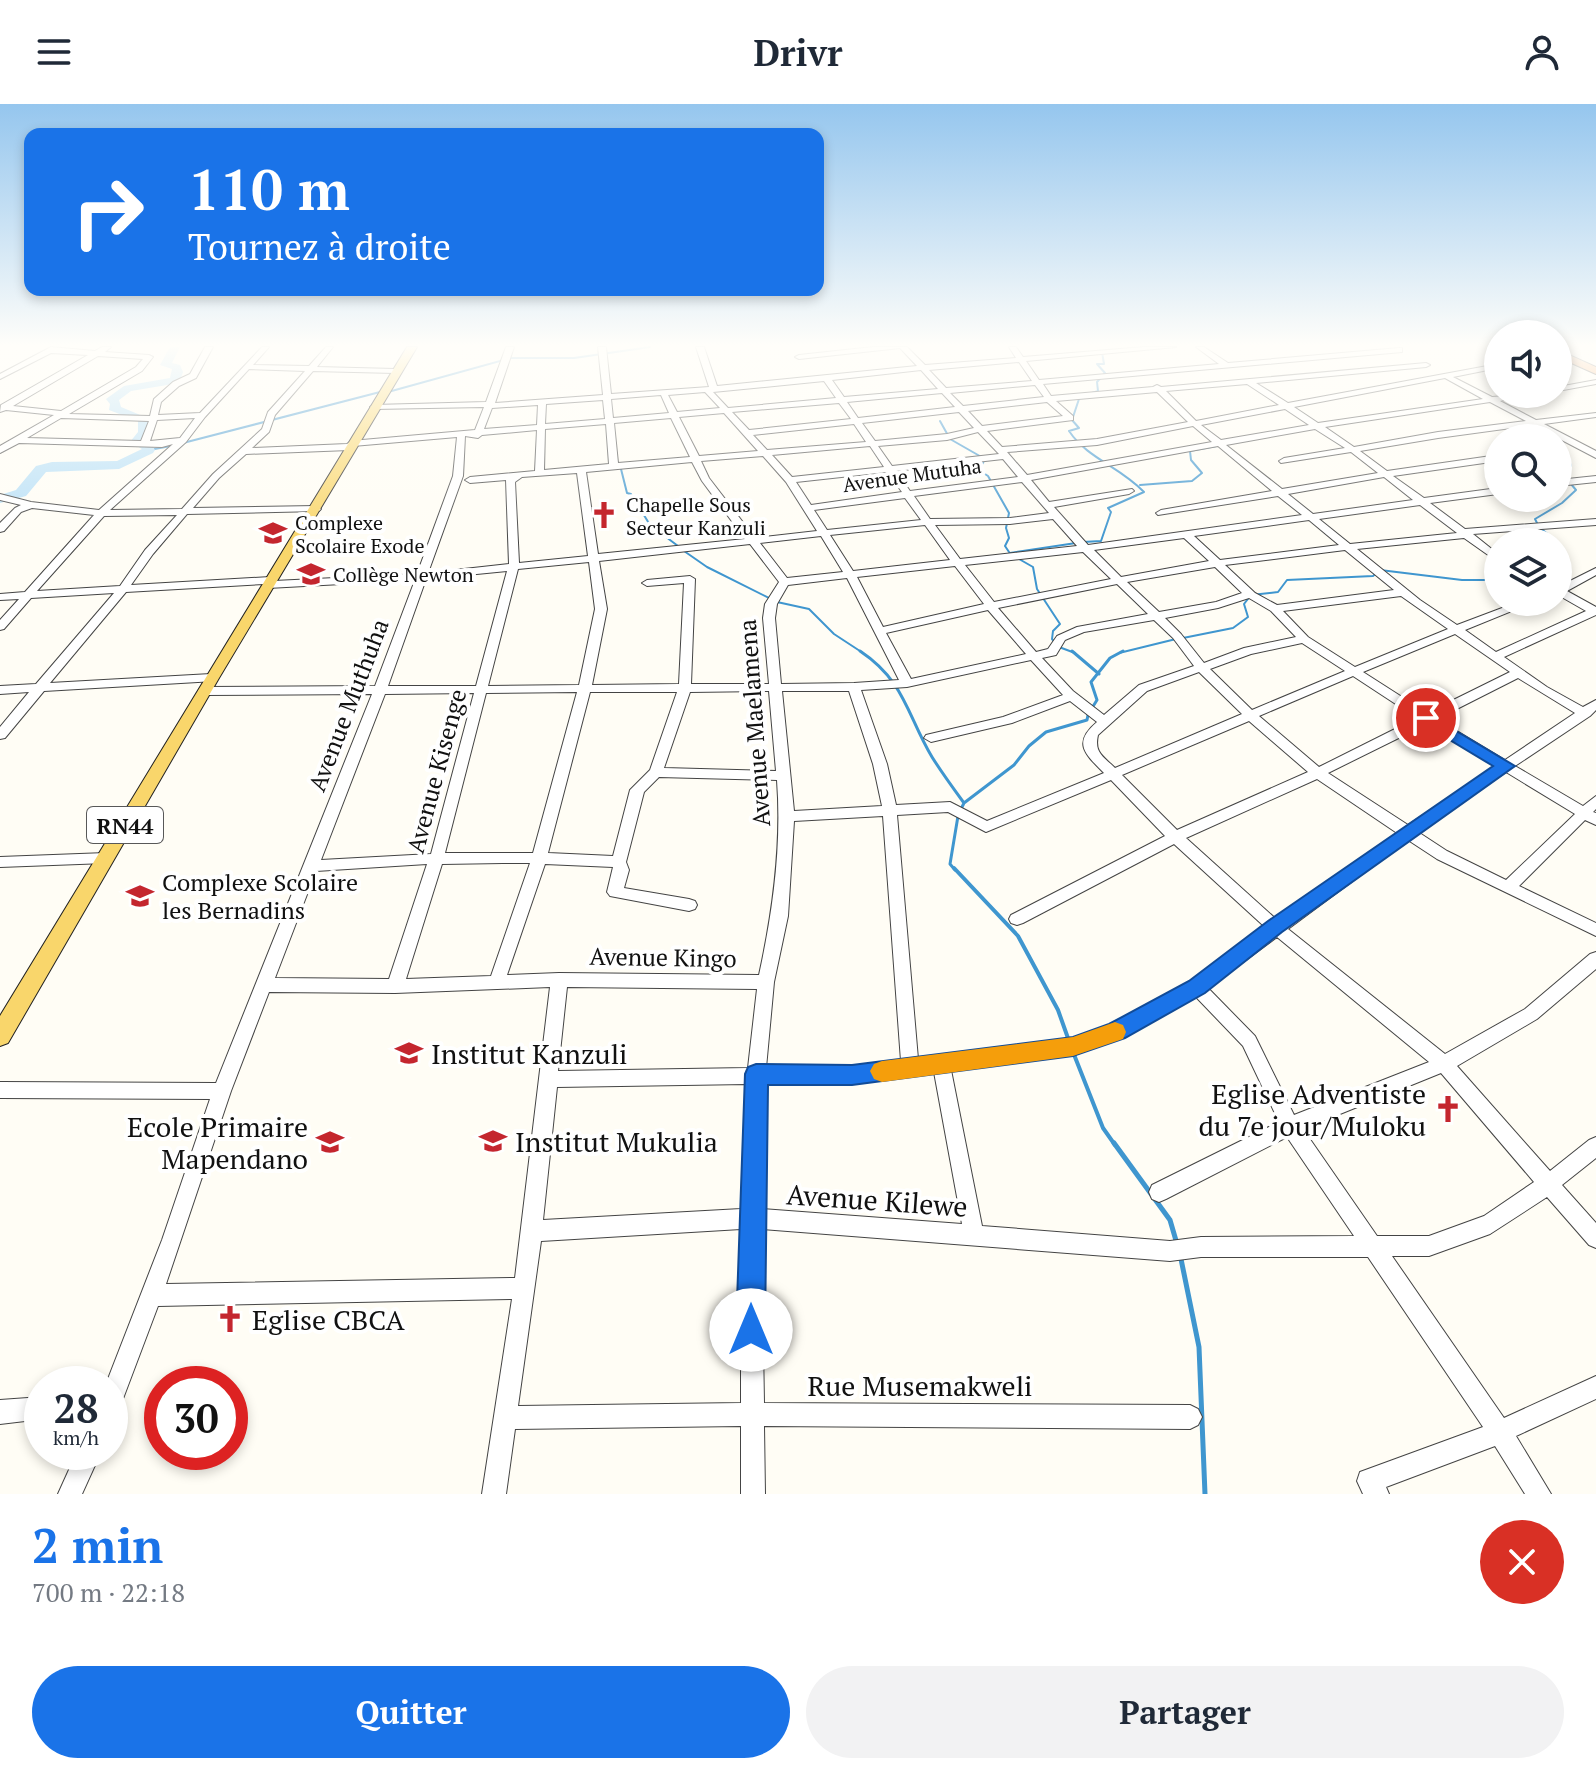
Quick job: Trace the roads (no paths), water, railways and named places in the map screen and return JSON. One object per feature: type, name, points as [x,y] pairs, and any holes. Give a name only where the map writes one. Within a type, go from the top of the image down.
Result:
[{"type":"main road","name":"RN44","points":[[0,1036],[371,412]]},
{"type":"street","points":[[35,412],[153,418],[202,415]]},
{"type":"street","points":[[0,450],[67,412]]},
{"type":"street","points":[[139,442],[151,431],[154,412]]},
{"type":"street","points":[[0,627],[101,513],[180,443],[205,412]]},
{"type":"street","points":[[0,735],[124,588],[182,513],[266,430],[273,412]]},
{"type":"street","points":[[478,435],[488,412]]},
{"type":"street","points":[[539,473],[541,412]]},
{"type":"street","points":[[607,412],[614,466]]},
{"type":"street","points":[[672,412],[705,479],[784,582],[1484,493]]},
{"type":"street","points":[[243,451],[350,446],[716,412]]},
{"type":"street","points":[[726,412],[768,453],[790,480],[850,574],[879,631],[899,684]]},
{"type":"street","points":[[849,412],[888,470],[990,605],[1070,697],[1094,715]]},
{"type":"street","points":[[748,433],[951,412]]},
{"type":"street","points":[[961,412],[1082,543],[1179,639],[1201,667],[1249,714],[1318,773],[1442,855],[1596,930]]},
{"type":"street","points":[[470,480],[946,437],[979,429],[1070,418],[1063,412]]},
{"type":"street","points":[[550,1079],[852,1075],[1071,1047],[1117,1032],[1197,987],[1407,833],[1590,709],[1518,673],[1453,630],[1183,412]]},
{"type":"street","points":[[790,480],[1097,442],[1259,412]]},
{"type":"street","points":[[1294,412],[1352,449],[1484,548]]},
{"type":"street","name":"Avenue Mutuha","points":[[807,508],[1022,479],[1316,426],[1415,412]]},
{"type":"street","points":[[1512,412],[1535,424],[1596,415]]},
{"type":"street","points":[[1284,461],[1484,431]]},
{"type":"street","name":"Avenue Muthuha","points":[[124,1366],[222,1091],[380,690],[458,476],[461,436]]},
{"type":"street","points":[[19,440],[180,443]]},
{"type":"street","points":[[1572,441],[1596,455]]},
{"type":"street","points":[[1572,448],[1596,445]]},
{"type":"street","points":[[1161,513],[1484,460]]},
{"type":"street","points":[[496,984],[540,856],[585,687],[601,609],[581,470]]},
{"type":"street","name":"Avenue Kisenge","points":[[395,986],[437,857],[514,565],[508,484],[518,475]]},
{"type":"street","points":[[1572,482],[1596,479]]},
{"type":"street","points":[[1048,505],[1129,491]]},
{"type":"street","points":[[5,498],[31,505],[101,513],[316,509]]},
{"type":"street","points":[[0,529],[18,510],[31,505]]},
{"type":"street","points":[[0,597],[124,588],[419,577],[823,532],[927,522],[1010,521],[1058,515]]},
{"type":"street","points":[[879,631],[1040,594],[1216,563],[1349,546],[1596,522]]},
{"type":"street","points":[[1185,533],[1250,594],[1275,609],[1304,639],[1349,671],[1506,766],[1593,812],[1509,886]]},
{"type":"street","points":[[1572,583],[1596,571]]},
{"type":"street","points":[[647,583],[690,579],[685,688],[656,772],[637,790],[619,862],[621,870],[615,892],[689,905]]},
{"type":"street","name":"Avenue Maelamena","points":[[766,982],[780,916],[787,816],[773,689],[774,600],[784,582]]},
{"type":"street","points":[[1275,609],[1403,592]]},
{"type":"street","points":[[0,690],[207,684],[380,690],[585,687],[773,689],[899,684],[1052,652],[1061,638],[1081,629],[1218,605],[1250,594]]},
{"type":"street","points":[[1495,657],[1595,611],[1572,598]]},
{"type":"street","points":[[787,816],[960,811],[986,827],[1112,776],[1349,671],[1490,616]]},
{"type":"street","points":[[1581,618],[1596,625]]},
{"type":"street","points":[[1094,715],[1143,688],[1201,667],[1248,651],[1304,639]]},
{"type":"street","points":[[1017,919],[1175,837],[1318,773],[1518,673]]},
{"type":"street","points":[[854,687],[880,764],[890,811],[910,1068]]},
{"type":"street","points":[[931,738],[1007,720],[1070,697]]},
{"type":"street","points":[[1094,715],[1089,745],[1112,776],[1275,927],[1444,1064],[1596,1238]]},
{"type":"street","points":[[656,772],[783,776]]},
{"type":"street","points":[[310,866],[437,857],[540,856],[619,862]]},
{"type":"street","points":[[0,862],[106,858]]},
{"type":"street","points":[[1159,1192],[1290,1126],[1444,1064],[1531,1014],[1596,959]]},
{"type":"street","points":[[494,1494],[532,1231],[559,980]]},
{"type":"street","name":"Avenue Kingo","points":[[264,985],[395,986],[559,980],[766,982]]},
{"type":"street","points":[[753,1494],[751,1218],[756,1074],[766,982]]},
{"type":"street","points":[[1197,987],[1249,1041],[1290,1126],[1500,1432],[1539,1494]]},
{"type":"street","points":[[941,1064],[974,1235]]},
{"type":"street","points":[[0,1090],[222,1091]]},
{"type":"street","name":"Avenue Kilewe","points":[[532,1231],[751,1218],[1180,1249],[1429,1246],[1490,1224],[1596,1146]]},
{"type":"street","points":[[151,1295],[524,1288]]},
{"type":"street","points":[[1377,1494],[1369,1481],[1500,1432],[1596,1387]]},
{"type":"street","points":[[0,1412],[24,1410]]},
{"type":"street","name":"Rue Musemakweli","points":[[506,1418],[751,1414],[1190,1417]]},
{"type":"street","points":[[70,1494],[81,1470]]},
{"type":"waterway","points":[[0,499],[21,493],[41,469],[52,466],[119,465],[149,450],[146,445],[136,442],[144,433],[144,419],[124,412]]},
{"type":"waterway","points":[[183,443],[303,412]]},
{"type":"waterway","points":[[1075,412],[1072,420],[1079,428],[1069,431],[1077,441],[1144,492],[1108,508],[1111,512],[1101,541],[1083,542]]},
{"type":"waterway","points":[[940,421],[950,439],[985,459],[979,470],[988,476],[1009,513],[1006,528],[1009,538],[1005,546],[1009,552]]},
{"type":"waterway","points":[[1140,485],[1192,481],[1202,473],[1191,460],[1190,451],[1222,445]]},
{"type":"waterway","points":[[149,450],[171,446]]},
{"type":"waterway","points":[[621,469],[627,493],[631,494],[650,525],[678,546]]},
{"type":"waterway","points":[[1572,485],[1576,490],[1572,494]]},
{"type":"waterway","points":[[1540,528],[1535,519],[1547,512]]},
{"type":"waterway","points":[[1010,553],[1076,543]]},
{"type":"waterway","points":[[684,551],[707,567],[777,602],[809,609],[834,634],[860,651]]},
{"type":"waterway","points":[[1019,559],[1033,567],[1037,589],[1060,624],[1053,631],[1052,639],[1059,647],[1074,653]]},
{"type":"waterway","points":[[1183,638],[1233,628],[1248,617],[1244,604],[1251,595],[1278,592],[1287,580],[1373,576],[1380,570],[1484,580]]},
{"type":"waterway","points":[[1120,653],[1176,639]]},
{"type":"waterway","points":[[860,651],[887,674],[896,687],[932,757],[964,803]]},
{"type":"waterway","points":[[1074,653],[1098,673]]},
{"type":"waterway","points":[[1098,673],[1110,658],[1120,653]]},
{"type":"waterway","points":[[1092,708],[1097,700],[1091,682],[1098,673]]},
{"type":"waterway","points":[[964,803],[1014,765],[1029,746],[1046,732],[1087,720],[1088,715]]},
{"type":"waterway","points":[[961,809],[964,803]]},
{"type":"waterway","points":[[955,870],[950,864],[958,816]]},
{"type":"waterway","points":[[954,868],[1018,936],[1058,1010],[1069,1041]]},
{"type":"waterway","points":[[1073,1052],[1103,1128],[1115,1145]]},
{"type":"waterway","points":[[1114,1143],[1170,1220],[1177,1244]]},
{"type":"waterway","points":[[1181,1259],[1199,1347],[1205,1494]]},
{"type":"place","name":"Chapelle Sous Secteur Kanzuli","points":[[604,515]]},
{"type":"place","name":"Complexe Scolaire Exode","points":[[273,533]]},
{"type":"place","name":"Collège Newton","points":[[311,574]]},
{"type":"place","name":"Complexe Scolaire les Bernadins","points":[[140,896]]},
{"type":"place","name":"Institut Kanzuli","points":[[409,1053]]},
{"type":"place","name":"Eglise Adventiste du 7e jour/Muloku","points":[[1448,1109]]},
{"type":"place","name":"Institut Mukulia","points":[[493,1141]]},
{"type":"place","name":"Ecole Primaire Mapendano","points":[[330,1142]]},
{"type":"place","name":"Eglise CBCA","points":[[230,1319]]}]
